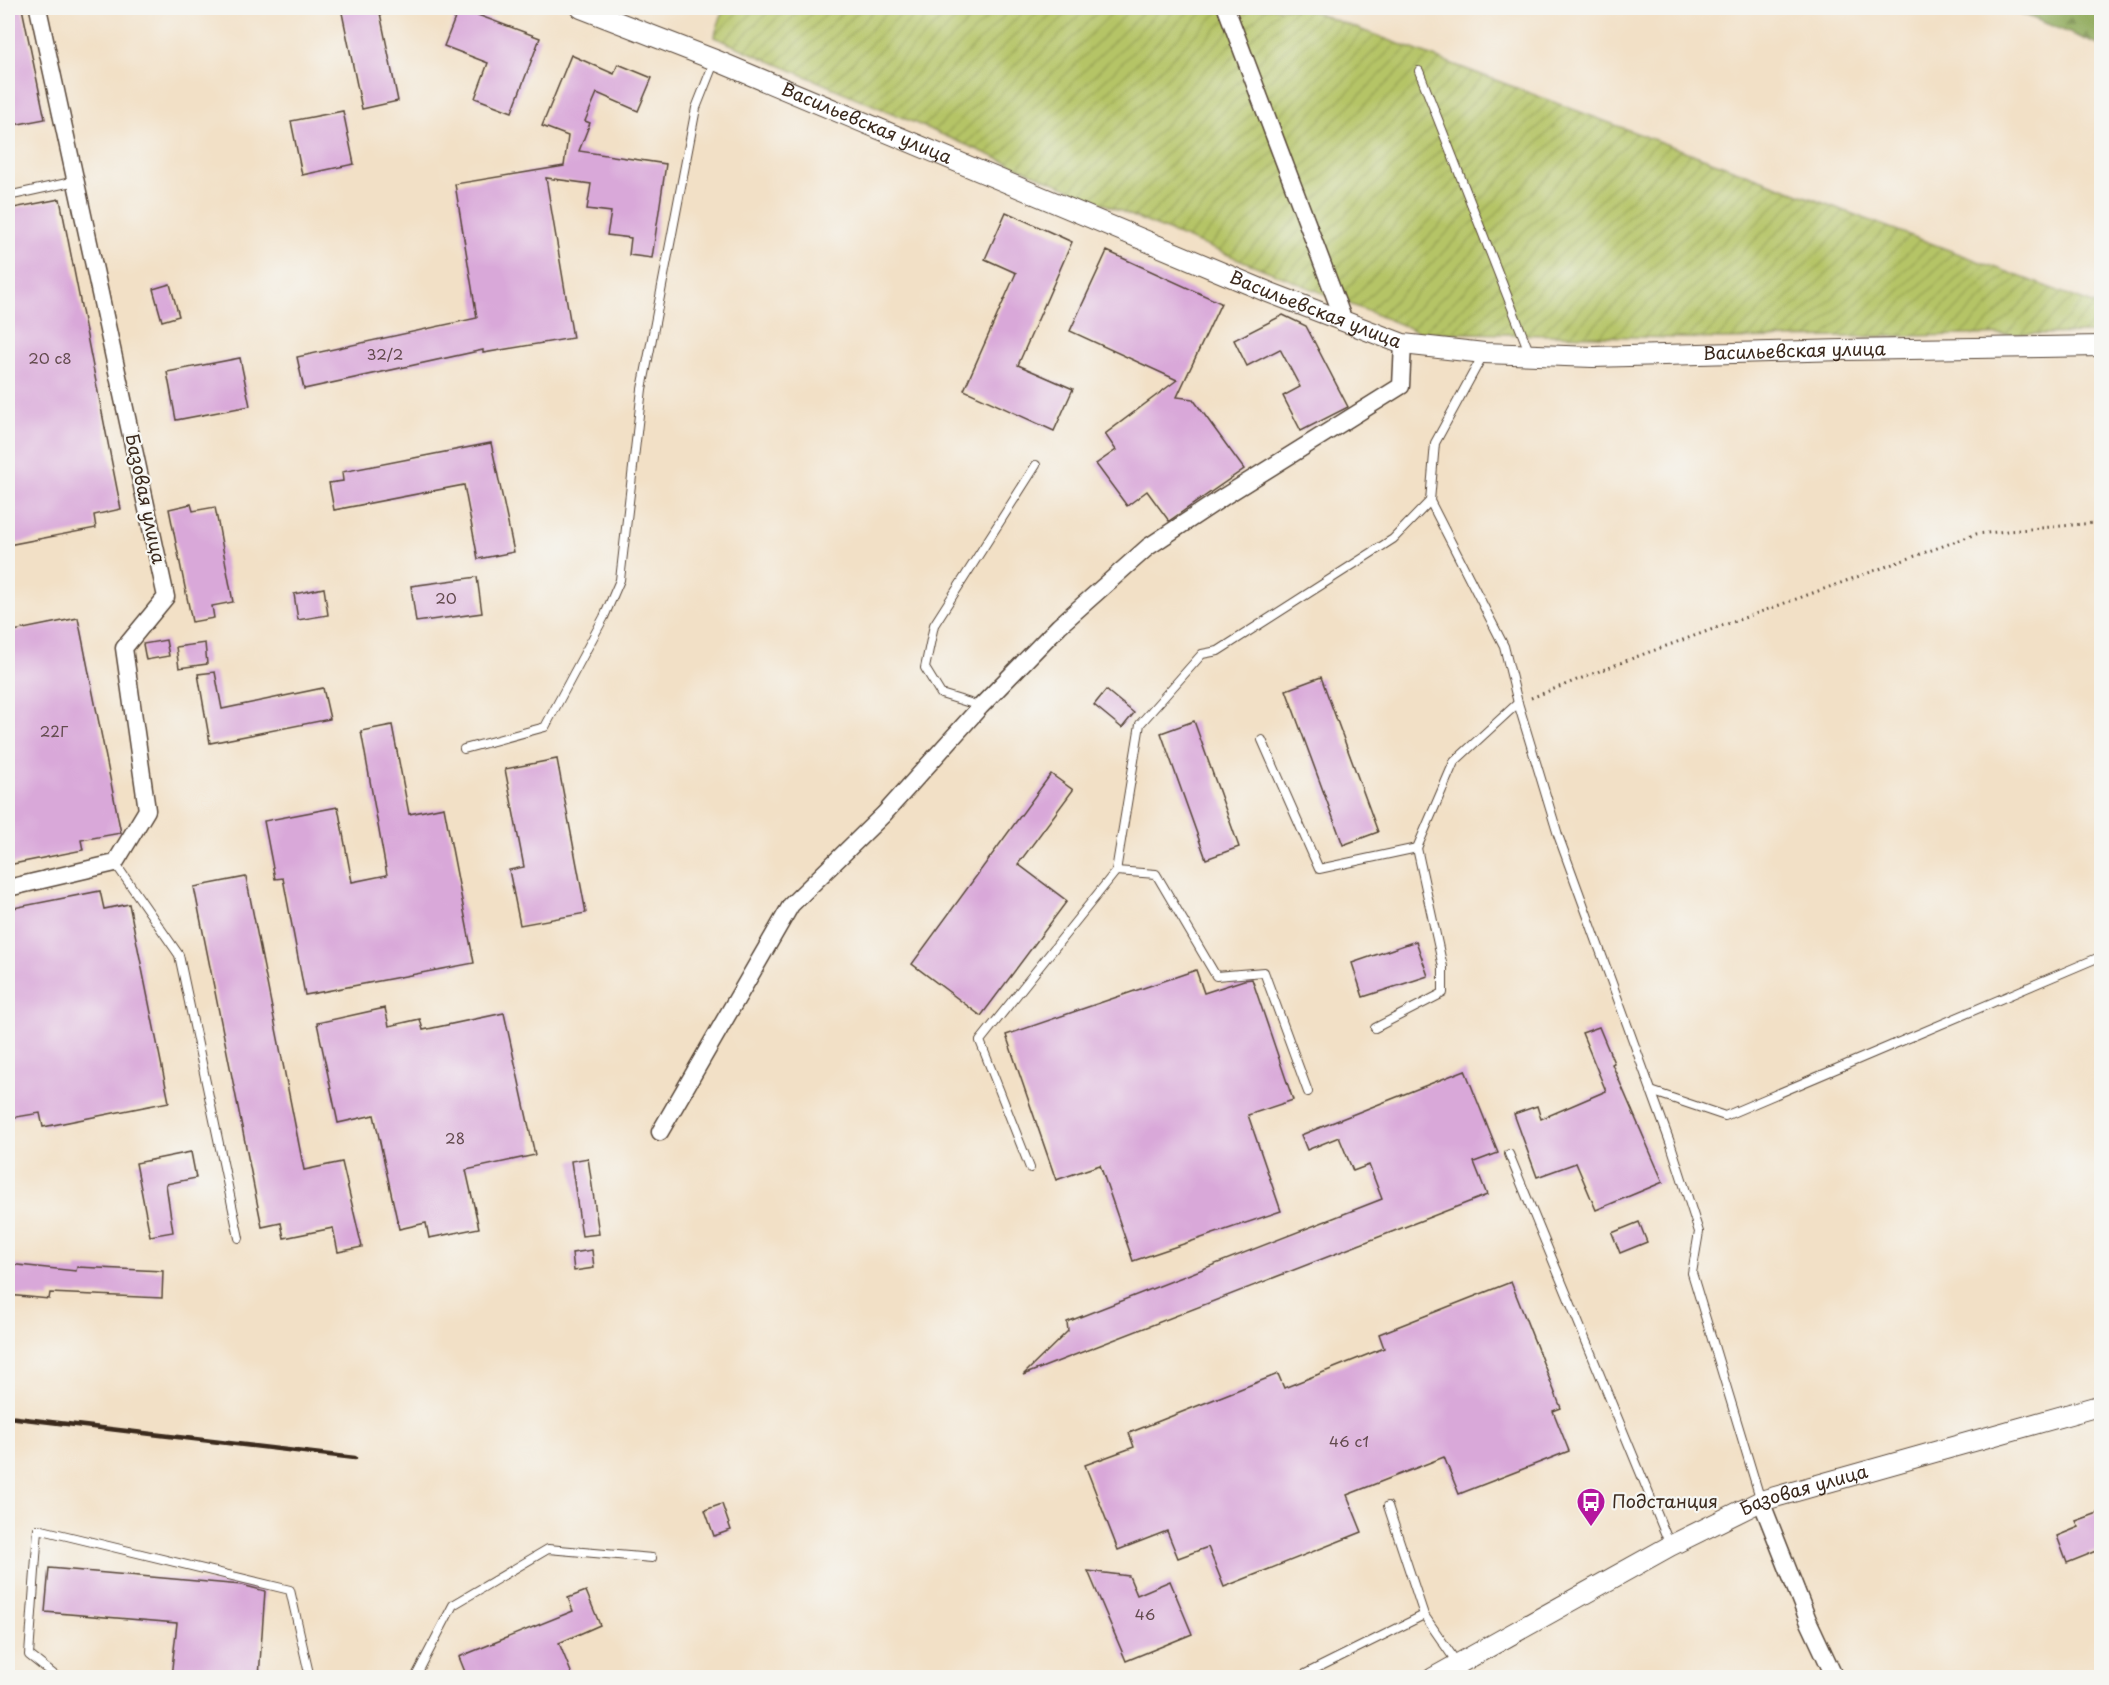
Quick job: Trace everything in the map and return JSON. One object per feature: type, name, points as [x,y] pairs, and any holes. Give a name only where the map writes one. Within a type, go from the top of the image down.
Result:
[{"type":"street","name":"Базовая улица","points":[[38,8],[166,597],[124,648],[147,810],[114,863]]},
{"type":"street","name":"Васильевская улица","points":[[581,8],[715,60],[1268,292],[1403,344],[1484,353],[1593,357],[2102,346]]},
{"type":"street","points":[[1226,8],[1344,321]]},
{"type":"street","points":[[660,1132],[791,905],[884,814],[981,706],[1059,626],[1149,548],[1225,496],[1401,386],[1403,344]]},
{"type":"street","points":[[8,888],[114,863]]},
{"type":"street","name":"Базовая улица","points":[[1433,1677],[1670,1546],[1761,1500],[2102,1404]]},
{"type":"street","points":[[1761,1500],[1808,1620],[1835,1677]]},
{"type":"lane","points":[[464,749],[545,728],[604,617],[620,580],[642,389],[696,108],[715,60]]},
{"type":"lane","points":[[1419,71],[1530,355]]},
{"type":"lane","points":[[8,196],[76,181]]},
{"type":"lane","points":[[1484,353],[1435,443],[1430,501],[1504,646],[1518,703],[1558,835],[1651,1090],[1699,1232],[1692,1273],[1761,1500]]},
{"type":"lane","points":[[981,706],[941,694],[925,668],[934,624],[1036,465]]},
{"type":"lane","points":[[1030,1168],[980,1041],[1116,871],[1140,724],[1203,654],[1218,651],[1393,539],[1430,501]]},
{"type":"lane","points":[[1375,1028],[1443,993],[1443,967],[1417,848],[1454,762],[1518,703]]},
{"type":"lane","points":[[1262,740],[1319,869],[1417,848]]},
{"type":"lane","points":[[114,863],[179,955],[239,1238]]},
{"type":"lane","points":[[1116,871],[1156,874],[1216,976],[1264,972],[1308,1092]]},
{"type":"lane","points":[[1651,1090],[1725,1116],[2102,956]]},
{"type":"lane","points":[[1509,1154],[1670,1546]]},
{"type":"lane","points":[[1388,1506],[1424,1615],[1458,1664]]},
{"type":"lane","points":[[58,1677],[29,1655],[38,1529],[290,1590],[310,1677]]},
{"type":"lane","points":[[416,1677],[453,1605],[548,1549],[652,1558]]},
{"type":"lane","points":[[1297,1677],[1424,1615]]},
{"type":"path","points":[[1518,703],[1633,658],[1976,534],[2094,524],[2102,526]]},
{"type":"green space","points":[[724,8],[1303,8],[2101,307],[2101,330],[2092,333],[1722,339],[1419,332],[1144,221],[714,37]]},
{"type":"green space","points":[[2008,8],[2101,8],[2101,46]]},
{"type":"building","points":[[8,8],[22,8],[45,119],[8,126]]},
{"type":"building","points":[[341,8],[379,8],[398,101],[362,109]]},
{"type":"building","points":[[459,8],[540,38],[512,112],[475,98],[488,63],[444,46]]},
{"type":"building","points":[[571,55],[614,74],[618,64],[652,78],[638,111],[597,93],[585,121],[590,123],[579,151],[666,164],[652,258],[629,255],[631,238],[607,235],[611,212],[587,209],[591,184],[546,178],[573,338],[483,353],[483,350],[304,389],[297,357],[477,318],[455,184],[564,166],[568,136],[542,126]]},
{"type":"building","points":[[343,111],[354,164],[302,175],[291,121]]},
{"type":"building","points":[[60,199],[121,509],[94,515],[96,528],[8,545],[8,209]]},
{"type":"building","points":[[1006,212],[1072,242],[1018,365],[1073,389],[1054,431],[964,390],[1016,273],[985,259]]},
{"type":"building","points":[[1107,251],[1221,303],[1177,397],[1193,399],[1244,469],[1169,521],[1147,491],[1127,506],[1096,464],[1116,450],[1105,434],[1177,380],[1070,331]]},
{"type":"building","points":[[170,284],[179,316],[162,321],[153,289]]},
{"type":"building","points":[[1283,315],[1306,326],[1348,407],[1301,431],[1283,396],[1300,387],[1280,349],[1247,366],[1234,340]]},
{"type":"building","points":[[240,358],[250,406],[176,420],[167,372]]},
{"type":"building","points":[[491,443],[514,552],[478,559],[464,485],[334,510],[329,483],[343,481],[342,472]]},
{"type":"building","points":[[191,504],[193,511],[215,507],[233,602],[212,606],[214,618],[192,622],[169,509]]},
{"type":"building","points":[[477,577],[482,613],[416,622],[411,586]]},
{"type":"building","points":[[324,588],[328,615],[298,620],[294,594]]},
{"type":"building","points":[[78,618],[121,833],[81,840],[83,850],[8,865],[8,632]]},
{"type":"building","points":[[166,640],[169,656],[146,660],[143,644]]},
{"type":"building","points":[[205,643],[207,664],[179,668],[176,647]]},
{"type":"building","points":[[215,672],[222,709],[323,688],[330,719],[210,743],[198,674]]},
{"type":"building","points":[[1321,677],[1378,832],[1343,845],[1286,690]]},
{"type":"building","points":[[1106,690],[1134,713],[1122,728],[1094,705]]},
{"type":"building","points":[[1194,721],[1239,847],[1206,859],[1161,733]]},
{"type":"building","points":[[392,725],[409,814],[444,807],[474,963],[305,995],[283,878],[275,879],[264,821],[338,807],[352,882],[387,875],[361,731]]},
{"type":"building","points":[[557,759],[586,913],[520,925],[509,870],[524,867],[505,769]]},
{"type":"building","points":[[1051,774],[1073,790],[1018,864],[1067,901],[981,1016],[912,964]]},
{"type":"building","points":[[246,877],[304,1170],[342,1162],[362,1247],[338,1252],[333,1228],[284,1238],[281,1223],[262,1227],[194,887]]},
{"type":"building","points":[[100,891],[104,909],[129,904],[169,1102],[43,1127],[40,1113],[11,1118],[8,1102],[8,909]]},
{"type":"building","points":[[1416,941],[1428,976],[1363,997],[1352,963]]},
{"type":"building","points":[[1196,970],[1204,993],[1252,979],[1293,1100],[1248,1115],[1281,1211],[1133,1261],[1100,1165],[1056,1180],[1006,1035]]},
{"type":"building","points":[[385,1008],[389,1026],[420,1019],[423,1030],[504,1013],[535,1155],[466,1170],[479,1228],[429,1238],[426,1223],[399,1229],[374,1115],[338,1123],[317,1023]]},
{"type":"building","points":[[1599,1027],[1614,1063],[1612,1064],[1663,1182],[1596,1210],[1576,1163],[1537,1177],[1514,1114],[1537,1106],[1541,1119],[1606,1091],[1582,1033]]},
{"type":"building","points":[[1465,1070],[1498,1153],[1474,1162],[1487,1195],[1023,1375],[1068,1331],[1067,1322],[1382,1199],[1369,1165],[1353,1171],[1339,1137],[1307,1150],[1301,1135]]},
{"type":"building","points":[[191,1152],[196,1178],[166,1184],[173,1232],[150,1236],[136,1163]]},
{"type":"building","points":[[588,1158],[599,1234],[582,1236],[571,1161]]},
{"type":"building","points":[[1639,1222],[1647,1242],[1620,1253],[1612,1233]]},
{"type":"building","points":[[592,1250],[594,1268],[574,1271],[572,1253]]},
{"type":"building","points":[[8,1264],[76,1271],[77,1267],[163,1271],[162,1298],[50,1293],[49,1299],[8,1295]]},
{"type":"building","points":[[1511,1282],[1561,1408],[1553,1411],[1569,1451],[1459,1494],[1444,1457],[1347,1495],[1362,1532],[1224,1587],[1208,1547],[1178,1558],[1167,1531],[1118,1550],[1085,1465],[1134,1447],[1129,1433],[1278,1374],[1284,1388],[1384,1348],[1379,1334]]},
{"type":"building","points":[[722,1504],[731,1530],[714,1536],[705,1510]]},
{"type":"building","points":[[2098,1513],[2102,1522],[2102,1549],[2067,1563],[2057,1536],[2079,1527],[2076,1521]]},
{"type":"building","points":[[49,1568],[242,1585],[265,1591],[259,1677],[171,1677],[177,1623],[45,1612]]},
{"type":"building","points":[[1088,1571],[1129,1576],[1137,1595],[1170,1581],[1192,1634],[1126,1661]]},
{"type":"building","points":[[586,1591],[600,1625],[559,1643],[573,1677],[467,1677],[459,1657],[573,1611],[568,1598]]},
{"type":"railway","points":[[8,1417],[355,1458]]},
{"type":"place","name":"Подстанция","points":[[1591,1528]]}]
